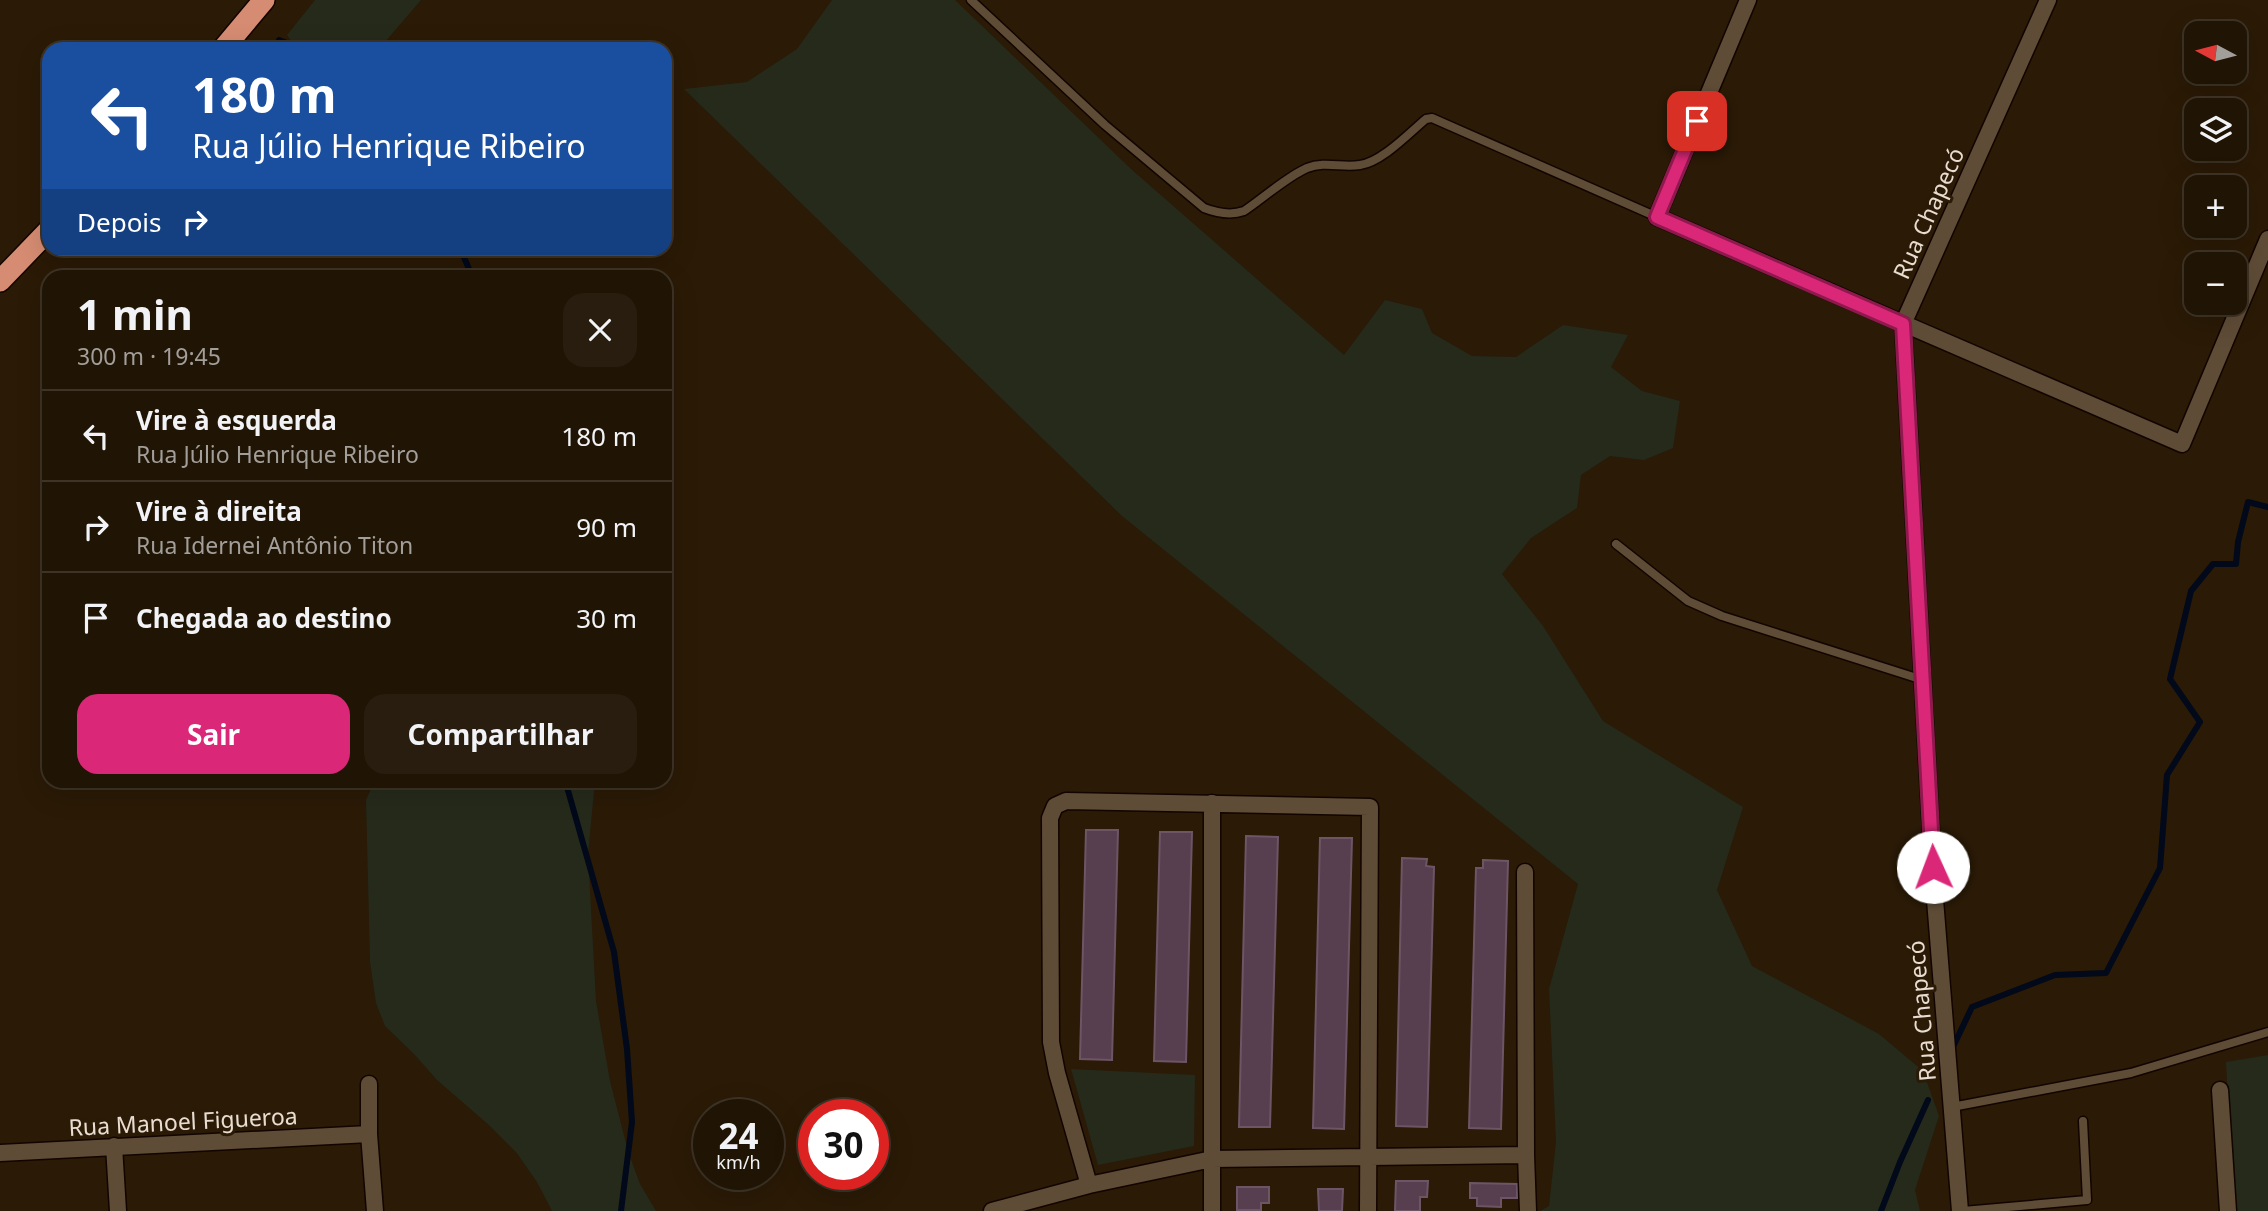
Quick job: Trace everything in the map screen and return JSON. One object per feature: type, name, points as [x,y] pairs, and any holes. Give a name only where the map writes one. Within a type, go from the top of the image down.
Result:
[{"type":"highway","points":[[229,42],[264,0]]},
{"type":"highway","points":[[0,281],[42,237]]},
{"type":"street","points":[[1748,0],[1657,217],[2182,444],[2268,239]]},
{"type":"street","name":"Rua Chapecó","points":[[1962,1211],[1934,887],[1903,324],[2048,0]]},
{"type":"street","points":[[1089,1185],[1056,1073],[1052,1042],[1050,818],[1055,806],[1066,801],[1370,807],[1368,1211]]},
{"type":"street","points":[[1212,803],[1212,1211]]},
{"type":"street","points":[[1525,872],[1528,1211]]},
{"type":"street","points":[[369,1084],[369,1134],[375,1211]]},
{"type":"street","points":[[2220,1090],[2228,1211]]},
{"type":"street","name":"Rua Manoel Figueroa","points":[[0,1153],[369,1134]]},
{"type":"street","points":[[114,1146],[118,1211]]},
{"type":"street","points":[[992,1211],[1089,1185],[1212,1159],[1526,1155]]},
{"type":"lane","points":[[971,0],[1105,125],[1204,208],[1217,213],[1236,214],[1244,211],[1305,169],[1329,163],[1364,165],[1376,160],[1426,119],[1432,118],[1657,217]]},
{"type":"lane","points":[[1616,544],[1688,601],[1722,616],[1923,680]]},
{"type":"lane","points":[[1952,1107],[2131,1073],[2268,1032]]},
{"type":"lane","points":[[1962,1211],[2087,1200],[2083,1121]]},
{"type":"green space","points":[[315,0],[421,0],[385,42],[292,42],[287,35]]},
{"type":"green space","points":[[832,0],[955,0],[1131,169],[1344,355],[1385,300],[1422,309],[1432,333],[1472,356],[1516,357],[1563,325],[1628,335],[1611,367],[1642,391],[1680,401],[1673,448],[1644,460],[1610,456],[1581,475],[1577,508],[1531,538],[1502,574],[1543,626],[1603,721],[1743,807],[1717,890],[1752,966],[1879,1034],[1923,1071],[1939,1116],[1915,1190],[1920,1211],[1540,1211],[1549,1206],[1556,1142],[1549,989],[1578,884],[1122,516],[684,89],[747,82],[797,49]]},
{"type":"green space","points":[[594,788],[588,854],[596,1001],[610,1081],[628,1151],[640,1184],[656,1211],[552,1211],[537,1182],[516,1152],[437,1080],[385,1026],[376,1003],[370,962],[366,800],[371,789]]},
{"type":"green space","points":[[2268,1055],[2268,1211],[2234,1211],[2226,1062]]},
{"type":"green space","points":[[1071,1069],[1195,1075],[1194,1146],[1098,1165]]},
{"type":"building","points":[[1086,830],[1118,830],[1112,1060],[1080,1059]]},
{"type":"building","points":[[1160,832],[1192,832],[1186,1062],[1154,1061]]},
{"type":"building","points":[[1246,836],[1278,837],[1270,1127],[1239,1127]]},
{"type":"building","points":[[1320,838],[1352,838],[1344,1129],[1313,1128]]},
{"type":"building","points":[[1402,858],[1427,859],[1426,866],[1434,867],[1427,1127],[1396,1126]]},
{"type":"building","points":[[1483,860],[1508,861],[1501,1129],[1469,1128],[1476,868],[1483,868]]},
{"type":"building","points":[[1396,1181],[1428,1181],[1427,1197],[1420,1197],[1420,1211],[1395,1211]]},
{"type":"building","points":[[1470,1183],[1517,1184],[1517,1198],[1501,1198],[1501,1207],[1477,1206],[1477,1198],[1470,1198]]},
{"type":"building","points":[[1237,1187],[1269,1187],[1269,1203],[1261,1203],[1261,1210],[1237,1210]]},
{"type":"building","points":[[1318,1189],[1343,1189],[1342,1211],[1319,1211]]},
{"type":"waterway","points":[[279,40],[284,42]]},
{"type":"waterway","points":[[463,256],[469,270]]},
{"type":"waterway","points":[[1952,1049],[1972,1007],[2055,975],[2106,973],[2160,868],[2167,775],[2200,722],[2170,679],[2191,591],[2213,564],[2236,564],[2238,542],[2248,502],[2268,507]]},
{"type":"waterway","points":[[567,788],[614,952],[627,1049],[632,1122],[621,1211]]},
{"type":"waterway","points":[[1881,1211],[1928,1100]]},
{"type":"route","points":[[1697,121],[1657,217],[1903,324],[1933,867]]}]
